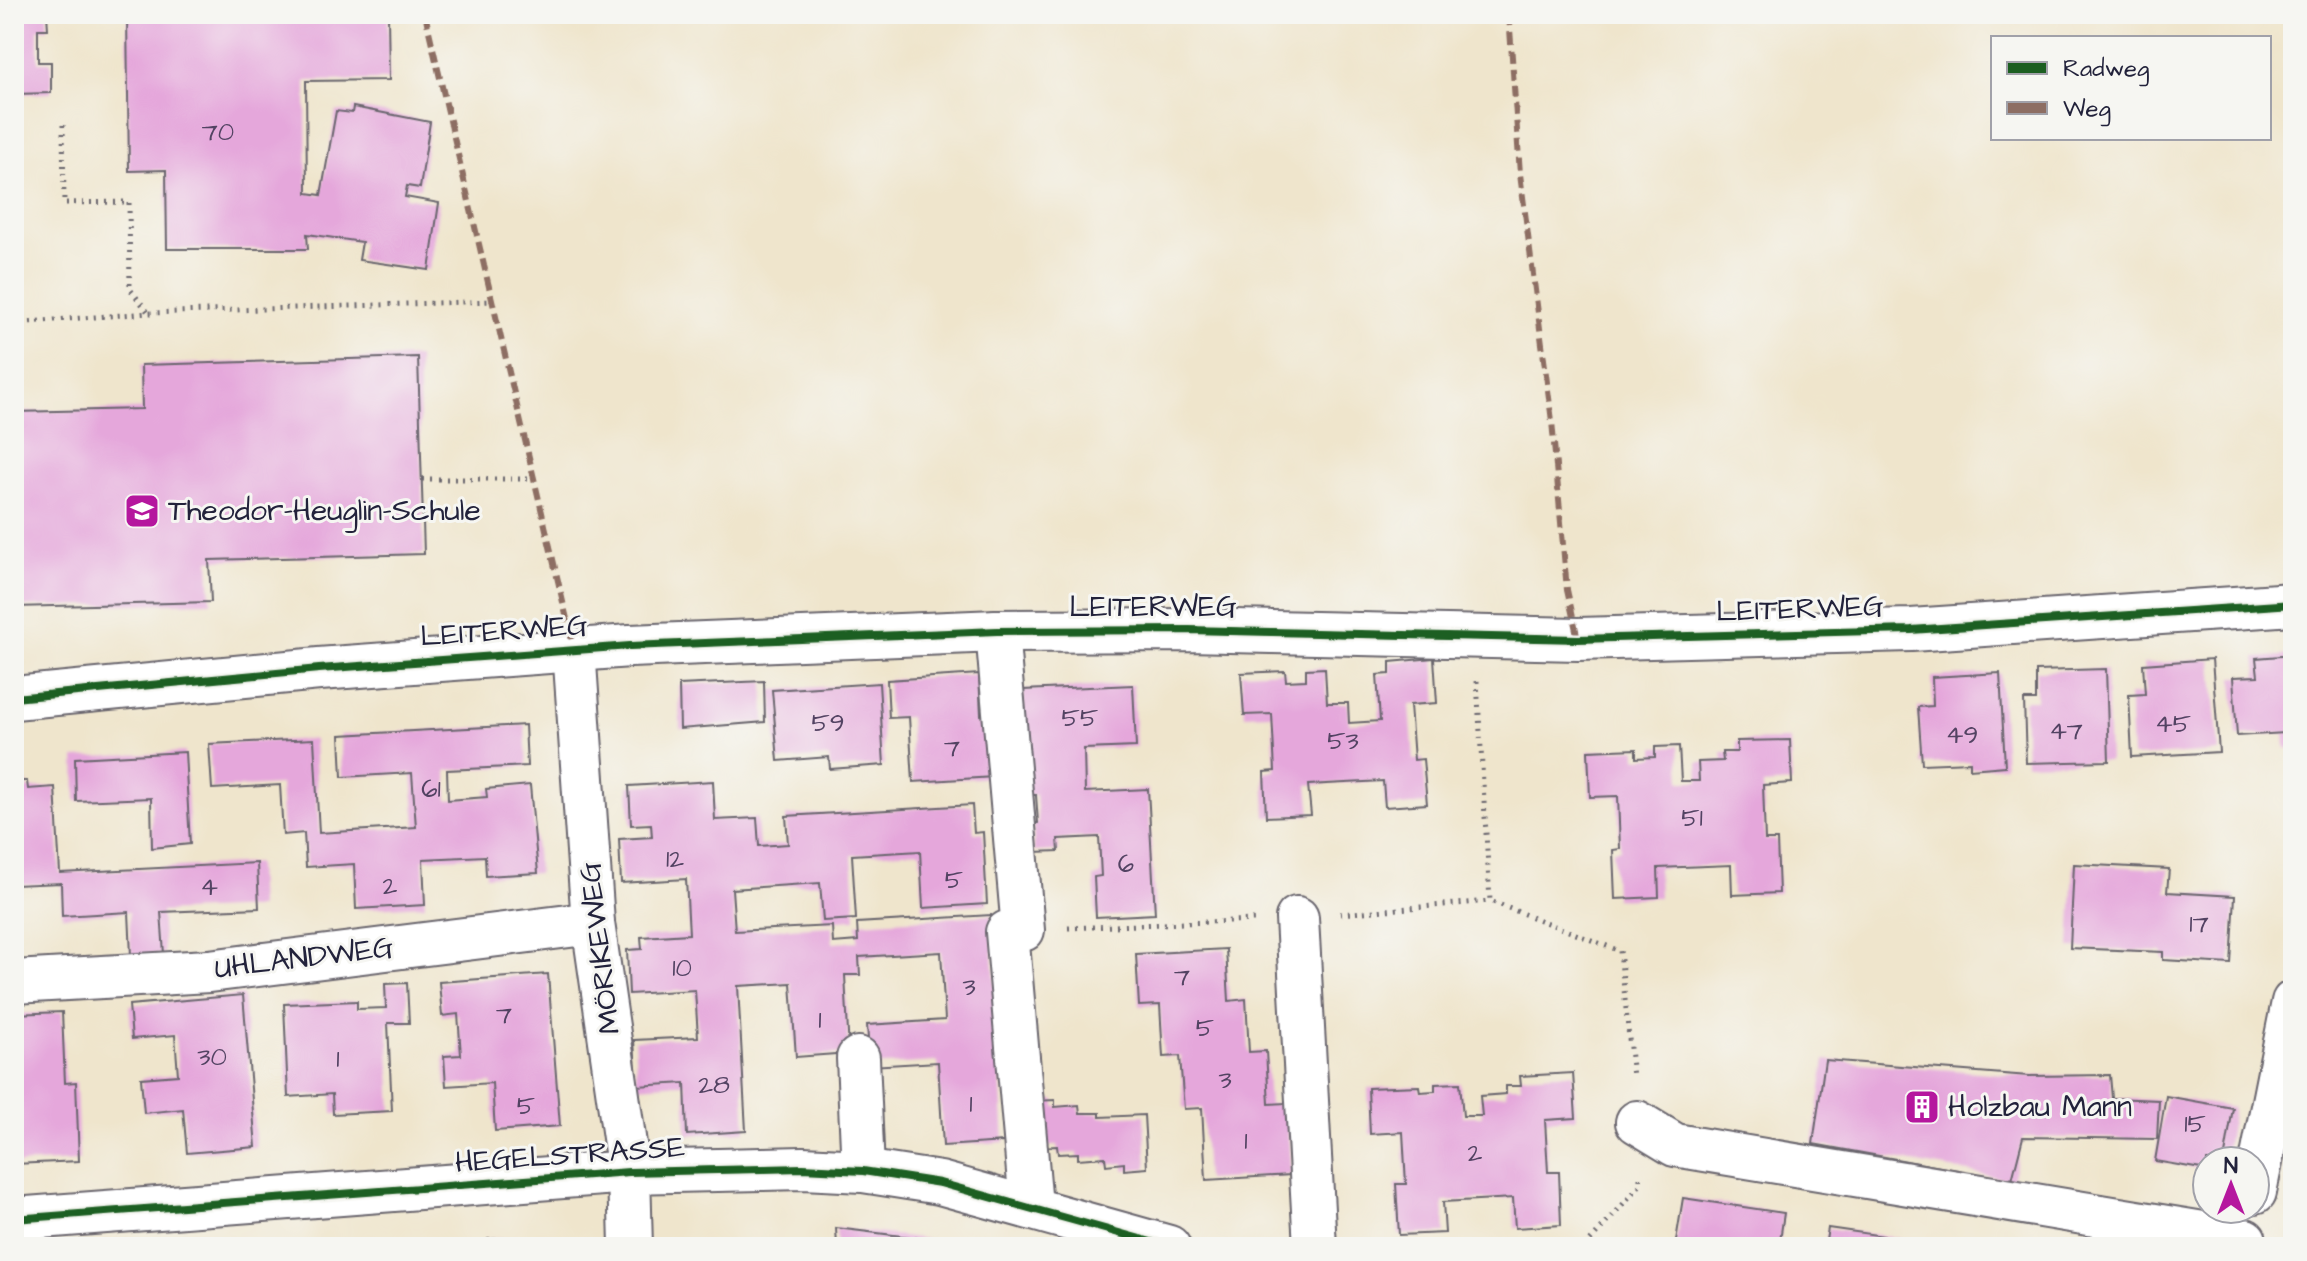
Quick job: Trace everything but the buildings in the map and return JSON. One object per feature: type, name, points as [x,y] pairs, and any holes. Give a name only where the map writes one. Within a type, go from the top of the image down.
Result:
[{"type":"street","name":"LEITERWEG","points":[[14,698],[574,649],[997,631],[1189,630],[1578,639],[1895,631],[2293,604]]},
{"type":"street","points":[[997,631],[1023,930],[1007,932],[1031,1206]]},
{"type":"street","name":"MÖRIKEWEG","points":[[574,649],[593,923],[629,1172],[631,1247]]},
{"type":"street","points":[[1297,918],[1315,1247]]},
{"type":"street","name":"UHLANDWEG","points":[[14,982],[209,971],[593,923]]},
{"type":"street","points":[[2264,1145],[2293,1002]]},
{"type":"street","points":[[858,1058],[863,1171]]},
{"type":"street","points":[[1637,1122],[1675,1145],[2247,1232]]},
{"type":"street","name":"HEGELSTRASSE","points":[[14,1219],[629,1172],[803,1168],[863,1171],[940,1183],[1031,1206],[1115,1238],[1169,1247]]},
{"type":"path","points":[[63,125],[64,203],[129,202],[130,289],[149,313]]},
{"type":"path","points":[[14,323],[149,313],[493,301]]},
{"type":"path","points":[[422,479],[535,479]]},
{"type":"path","points":[[1475,636],[1490,901],[1620,951],[1640,1185],[1585,1247]]},
{"type":"marked path","points":[[425,14],[574,649],[568,649]]},
{"type":"marked path","points":[[1509,14],[1520,174],[1552,421],[1567,590],[1578,639]]},
{"type":"cycle path","points":[[14,698],[319,669],[630,646],[997,631],[1189,630],[1578,639],[1911,630],[2293,604]]},
{"type":"cycle path","points":[[14,1219],[629,1172],[803,1168],[863,1171],[940,1183],[1169,1247]]},
{"type":"place","name":"Theodor-Heuglin-Schule","points":[[142,511]]},
{"type":"place","name":"Holzbau Mann","points":[[1922,1107]]}]
